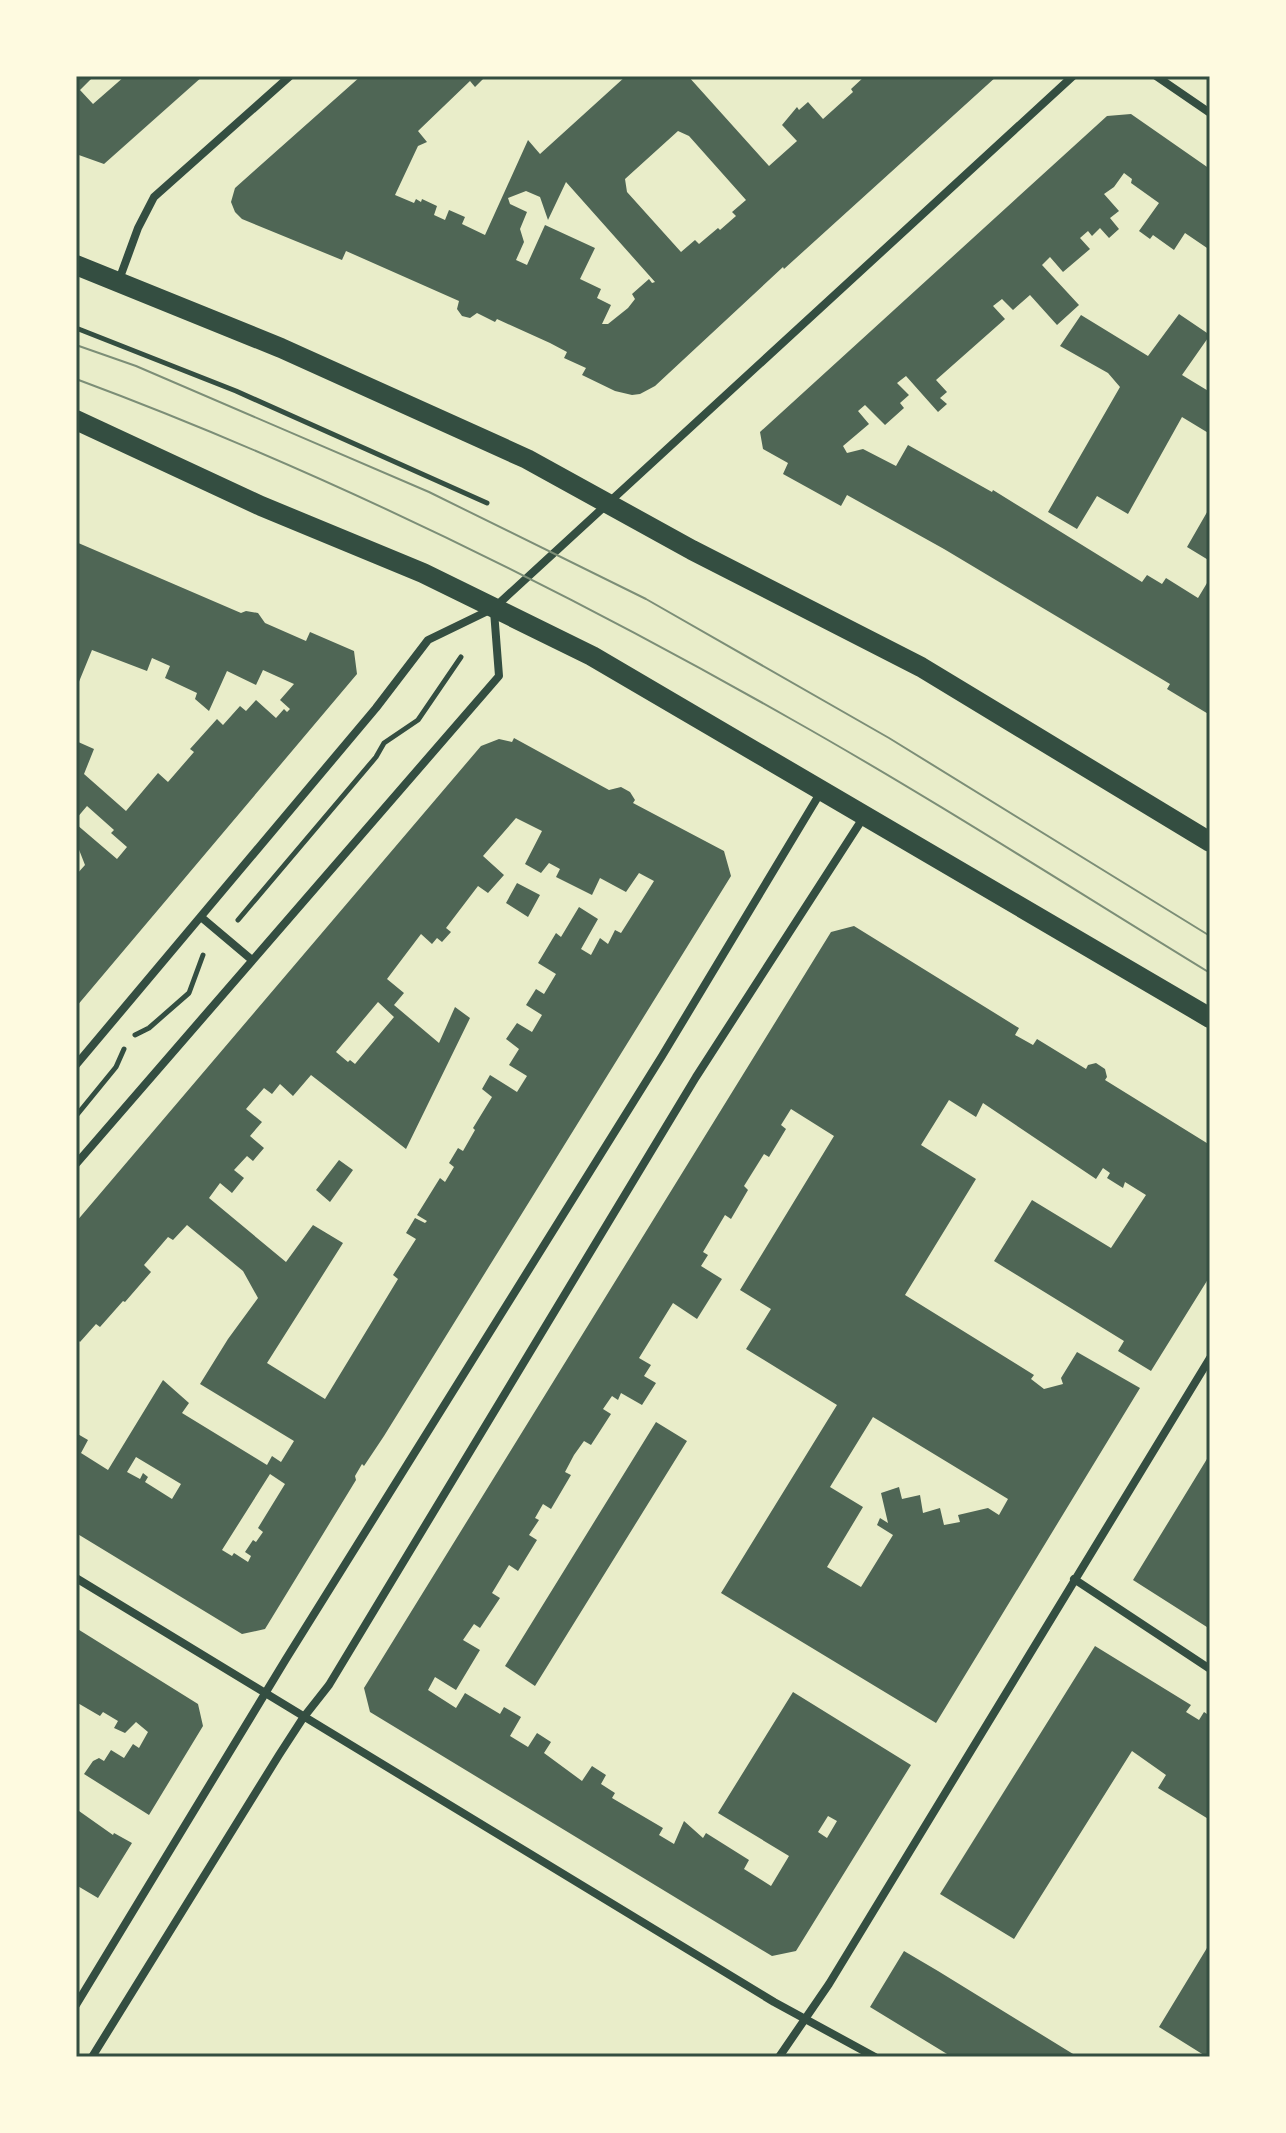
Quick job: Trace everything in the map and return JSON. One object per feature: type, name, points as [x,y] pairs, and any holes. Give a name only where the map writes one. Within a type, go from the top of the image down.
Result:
[{"type":"main road","points":[[76,265],[281,348],[527,459],[692,550],[921,667],[1210,842]]},
{"type":"main road","points":[[76,420],[261,506],[423,573],[592,656],[1210,1018]]},
{"type":"street","points":[[118,280],[154,197],[290,76]]},
{"type":"street","points":[[76,1065],[376,708],[428,640],[494,608],[1073,76]]},
{"type":"street","points":[[1156,76],[1210,113]]},
{"type":"street","points":[[76,1164],[499,676],[494,608]]},
{"type":"street","points":[[76,2005],[265,1694],[662,1056],[822,789]]},
{"type":"street","points":[[92,2057],[303,1718],[329,1685],[696,1077],[865,814]]},
{"type":"street","points":[[201,917],[252,960]]},
{"type":"street","points":[[779,2057],[834,1976],[1210,1358]]},
{"type":"street","points":[[76,1578],[774,2002],[875,2057]]},
{"type":"street","points":[[1074,1579],[1210,1669]]},
{"type":"path","points":[[76,328],[250,397],[487,503]]},
{"type":"path","points":[[232,926],[376,757],[384,743],[418,720],[461,657],[453,653]]},
{"type":"path","points":[[76,1116],[116,1067],[126,1044],[189,993],[200,957],[210,950]]},
{"type":"path","points":[[141,1022],[157,1035]]},
{"type":"building","points":[[76,76],[94,76],[80,90],[93,104],[125,76],[203,76],[104,164],[76,154]]},
{"type":"building","points":[[361,76],[486,76],[475,87],[470,81],[418,131],[427,142],[418,146],[395,195],[414,203],[416,199],[421,202],[422,199],[437,206],[434,215],[445,220],[449,210],[465,217],[462,224],[485,235],[528,140],[540,154],[626,76],[688,76],[769,166],[797,141],[782,125],[797,107],[799,110],[808,102],[823,119],[853,92],[851,89],[865,76],[997,76],[655,386],[640,394],[615,391],[582,375],[586,368],[564,358],[567,352],[550,343],[497,319],[495,322],[477,313],[470,318],[462,316],[457,309],[459,301],[346,251],[342,260],[242,219],[231,202],[235,188]],"holes":[[[678,131],[689,136],[746,200],[732,212],[736,216],[720,230],[718,228],[699,244],[695,240],[681,252],[627,192],[625,179]],[[566,182],[655,282],[649,279],[632,294],[635,299],[628,308],[608,324],[602,324],[611,305],[597,298],[601,289],[580,279],[595,248],[545,225],[527,265],[516,260],[524,242],[520,229],[527,212],[510,204],[508,198],[526,191],[540,197],[548,220]]]},
{"type":"building","points":[[1131,114],[1210,169],[1210,250],[1185,233],[1174,250],[1153,235],[1150,239],[1139,231],[1159,203],[1131,183],[1132,179],[1124,173],[1114,187],[1104,194],[1119,211],[1110,218],[1119,229],[1109,238],[1100,228],[1092,236],[1088,231],[1080,238],[1090,249],[1063,272],[1050,257],[1042,265],[1079,305],[1057,325],[1030,295],[1013,310],[1002,299],[993,306],[1005,319],[936,380],[947,392],[940,398],[947,404],[938,412],[906,376],[897,383],[909,395],[900,403],[904,408],[885,425],[865,405],[858,411],[869,424],[843,446],[847,453],[863,449],[896,466],[908,445],[993,490],[1142,582],[1147,575],[1162,584],[1166,578],[1198,598],[1210,578],[1210,715],[1167,689],[1170,684],[944,549],[847,495],[841,506],[783,474],[788,463],[763,449],[760,432],[1107,116]]},
{"type":"building","points":[[1179,314],[1210,335],[1182,375],[1210,392],[1210,434],[1182,417],[1128,514],[1097,496],[1077,529],[1048,512],[1120,387],[1108,373],[1060,346],[1081,315],[1148,356]]},
{"type":"building","points":[[1210,507],[1210,561],[1187,547]]},
{"type":"building","points":[[76,542],[241,613],[258,613],[265,623],[306,641],[310,632],[354,651],[357,674],[76,1007],[76,875],[85,865],[76,842],[76,824],[117,859],[127,847],[111,833],[114,830],[87,806],[76,819],[76,741],[94,749],[84,774],[126,811],[158,773],[168,782],[194,752],[190,749],[217,719],[223,725],[240,706],[246,711],[256,700],[276,718],[284,709],[287,712],[290,709],[280,700],[294,684],[263,670],[256,685],[227,671],[209,711],[195,699],[197,693],[165,678],[170,666],[152,658],[147,671],[92,650],[76,689]]},
{"type":"building","points":[[514,738],[609,790],[621,787],[630,792],[635,800],[633,803],[724,851],[731,876],[384,1436],[364,1466],[362,1464],[356,1480],[265,1629],[242,1634],[76,1533],[76,1433],[88,1440],[81,1453],[108,1470],[163,1380],[189,1403],[182,1413],[267,1465],[272,1456],[281,1462],[294,1441],[200,1384],[258,1298],[243,1271],[187,1225],[173,1240],[168,1237],[144,1265],[151,1272],[125,1302],[100,1327],[96,1324],[80,1342],[76,1338],[76,1222],[481,746],[499,739],[512,742]],"holes":[[[516,818],[542,831],[525,864],[541,873],[549,863],[560,869],[556,877],[592,895],[600,878],[626,892],[639,873],[654,881],[621,933],[615,930],[608,944],[600,938],[591,955],[581,949],[598,919],[579,907],[561,937],[556,933],[538,963],[556,974],[544,994],[536,989],[526,1005],[542,1015],[532,1032],[517,1023],[506,1039],[519,1049],[509,1065],[527,1076],[517,1092],[490,1075],[482,1089],[492,1097],[463,1151],[458,1148],[449,1163],[454,1167],[445,1182],[440,1178],[417,1215],[427,1221],[425,1223],[415,1218],[406,1233],[416,1239],[393,1275],[398,1279],[325,1399],[267,1363],[343,1243],[313,1225],[286,1262],[209,1198],[220,1183],[232,1193],[244,1178],[234,1170],[247,1156],[253,1161],[264,1148],[250,1136],[262,1122],[246,1109],[264,1088],[272,1094],[280,1084],[293,1096],[311,1075],[406,1149],[470,1018],[455,1007],[439,1043],[394,1005],[404,993],[387,979],[421,934],[432,944],[437,938],[442,942],[451,932],[446,928],[478,886],[488,893],[504,875],[483,856]],[[378,1002],[394,1017],[355,1064],[336,1052]],[[136,1457],[181,1484],[172,1499],[145,1482],[148,1477],[143,1473],[140,1479],[127,1472]],[[270,1474],[285,1484],[258,1528],[263,1532],[245,1552],[251,1556],[248,1562],[222,1550]]]},
{"type":"building","points":[[517,883],[540,895],[528,917],[506,903]]},
{"type":"building","points":[[854,926],[1019,1028],[1015,1035],[1033,1045],[1037,1039],[1086,1069],[1088,1065],[1096,1063],[1105,1069],[1105,1080],[1210,1145],[1210,1276],[1151,1371],[1118,1351],[1124,1341],[994,1261],[1032,1200],[1111,1248],[1146,1195],[1125,1182],[1123,1188],[1107,1178],[1110,1173],[1103,1168],[1096,1179],[983,1103],[976,1117],[949,1100],[921,1145],[976,1179],[905,1295],[1034,1375],[1031,1379],[1044,1389],[1063,1384],[1061,1378],[1077,1352],[1140,1388],[936,1723],[721,1593],[837,1405],[746,1349],[771,1309],[740,1290],[834,1136],[791,1109],[781,1125],[786,1129],[769,1157],[764,1154],[744,1186],[748,1190],[731,1219],[725,1215],[703,1252],[708,1255],[701,1266],[722,1279],[697,1319],[673,1303],[639,1358],[651,1365],[644,1376],[656,1383],[642,1405],[621,1393],[618,1400],[612,1396],[603,1409],[611,1414],[591,1445],[584,1441],[574,1455],[565,1472],[571,1475],[551,1509],[543,1504],[535,1518],[539,1520],[529,1535],[537,1540],[518,1571],[509,1565],[492,1593],[500,1598],[480,1628],[474,1624],[463,1640],[480,1650],[456,1690],[435,1677],[428,1690],[456,1708],[465,1693],[500,1714],[504,1707],[521,1717],[510,1736],[528,1747],[537,1733],[551,1742],[544,1753],[582,1781],[592,1766],[606,1775],[601,1784],[615,1793],[612,1798],[663,1828],[659,1835],[674,1844],[684,1821],[703,1838],[706,1833],[749,1860],[744,1869],[771,1886],[789,1856],[718,1813],[793,1692],[911,1765],[796,1951],[772,1956],[370,1712],[364,1688],[831,932]],"holes":[[[873,1417],[1008,1499],[999,1515],[988,1508],[958,1515],[960,1522],[944,1525],[940,1508],[923,1513],[920,1495],[902,1499],[899,1487],[881,1493],[888,1523],[880,1518],[877,1525],[893,1535],[861,1587],[827,1567],[863,1507],[830,1487]],[[828,1816],[837,1821],[827,1838],[818,1832]]]},
{"type":"building","points":[[339,1160],[353,1170],[330,1202],[316,1190]]},
{"type":"building","points":[[656,1422],[687,1441],[535,1686],[505,1666]]},
{"type":"building","points":[[1210,1454],[1210,1629],[1133,1580]]},
{"type":"building","points":[[76,1628],[198,1704],[203,1726],[149,1815],[84,1774],[93,1761],[99,1758],[104,1761],[111,1750],[124,1758],[133,1744],[139,1748],[148,1732],[136,1722],[125,1733],[114,1728],[118,1721],[103,1712],[100,1716],[76,1702]]},
{"type":"building","points":[[1095,1646],[1191,1705],[1186,1712],[1199,1720],[1204,1712],[1210,1716],[1210,1820],[1158,1788],[1166,1775],[1132,1751],[1014,1939],[940,1894]]},
{"type":"building","points":[[79,1811],[113,1835],[132,1843],[98,1898],[76,1885],[76,1816]]},
{"type":"building","points":[[1210,1943],[1210,2057],[1207,2057],[1159,2027]]},
{"type":"building","points":[[904,1951],[1078,2057],[952,2057],[870,2007]]},
{"type":"tram line","points":[[76,345],[136,366],[429,492],[646,599],[889,738],[1210,936]]},
{"type":"tram line","points":[[76,379],[351,493],[618,624],[844,749],[1210,973]]}]
